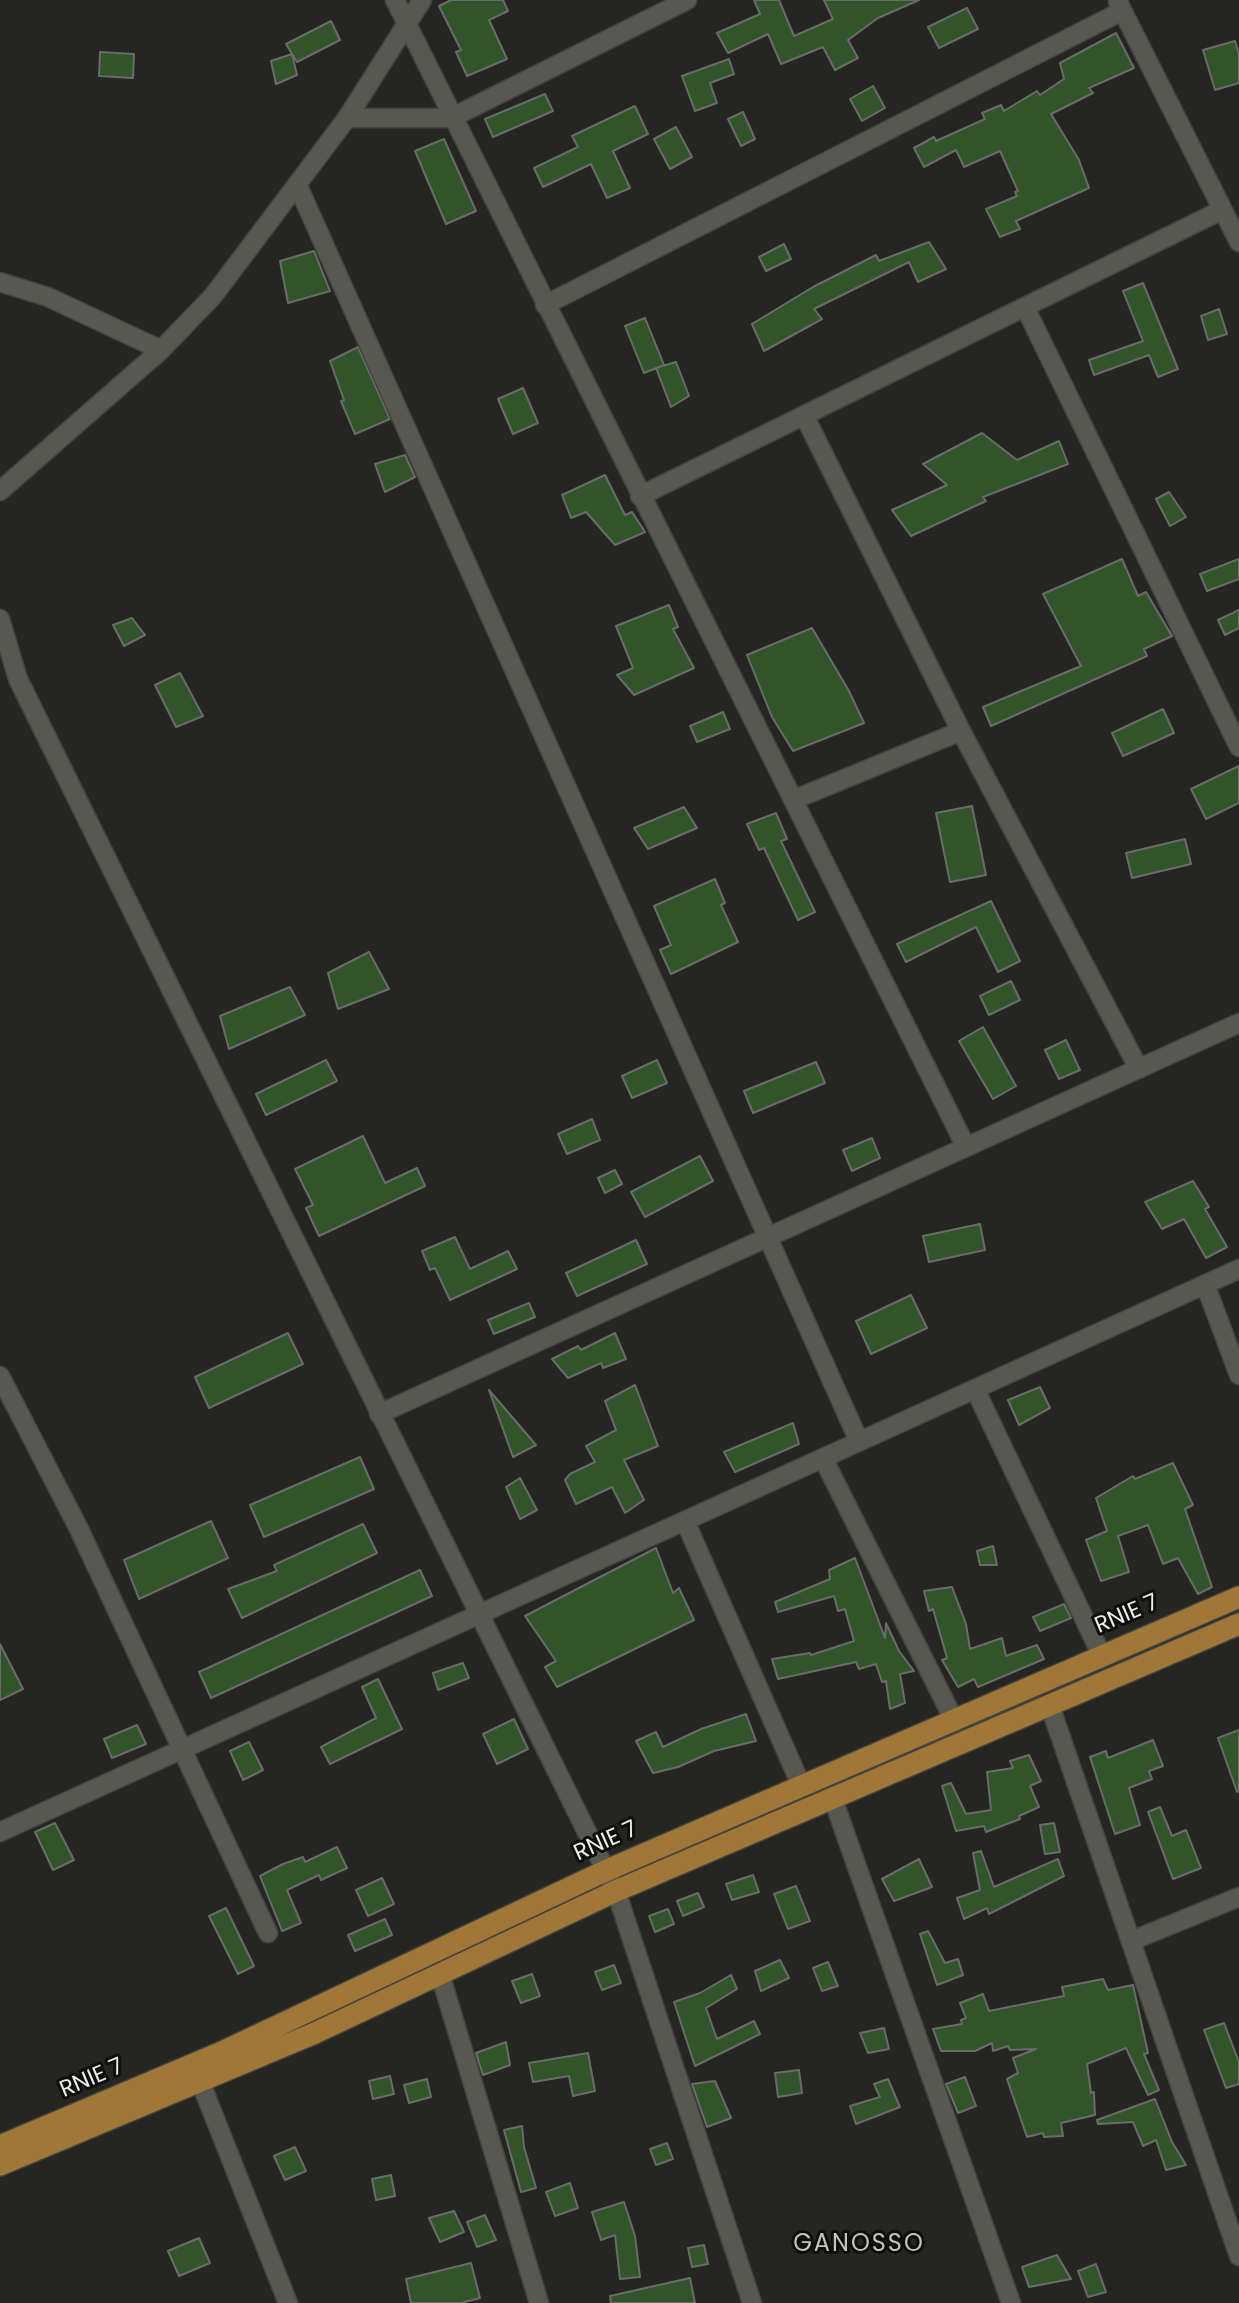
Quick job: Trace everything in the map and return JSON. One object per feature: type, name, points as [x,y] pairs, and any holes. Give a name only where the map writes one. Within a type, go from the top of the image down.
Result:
[{"type":"main road","name":"RNIE 7","points":[[0,2146],[222,2052],[605,1871],[956,1721],[1101,1654],[1239,1597]]},
{"type":"main road","name":"RNIE 7","points":[[0,2165],[315,2033],[616,1891],[1239,1624]]},
{"type":"street","points":[[395,0],[451,118],[967,1147]]},
{"type":"street","points":[[0,491],[161,350],[213,296],[347,118],[422,0]]},
{"type":"street","points":[[347,118],[451,118],[687,0]]},
{"type":"street","points":[[545,305],[1119,5],[1239,242]]},
{"type":"street","points":[[297,184],[858,1440]]},
{"type":"street","points":[[640,496],[1223,210]]},
{"type":"street","points":[[0,282],[48,297],[161,350]]},
{"type":"street","points":[[1026,307],[1239,747]]},
{"type":"street","points":[[804,415],[961,731],[1139,1069]]},
{"type":"street","points":[[0,619],[18,680],[616,1891],[752,2303]]},
{"type":"street","points":[[0,666],[18,680]]},
{"type":"street","points":[[793,800],[961,731]]},
{"type":"street","points":[[379,1414],[1239,1023]]},
{"type":"street","points":[[0,1832],[1239,1269]]},
{"type":"street","points":[[1205,1284],[1239,1375]]},
{"type":"street","points":[[0,1376],[78,1527],[268,1933]]},
{"type":"street","points":[[975,1389],[1101,1654]]},
{"type":"street","points":[[823,1458],[956,1721]]},
{"type":"street","points":[[685,1521],[801,1785]]},
{"type":"street","points":[[1050,1706],[1239,2256]]},
{"type":"street","points":[[833,1799],[1011,2303]]},
{"type":"street","points":[[1131,1941],[1239,1897]]},
{"type":"street","points":[[440,1974],[539,2303]]},
{"type":"street","points":[[200,2081],[288,2303]]},
{"type":"building","points":[[451,0],[503,0],[508,11],[489,20],[507,59],[467,76],[456,52],[461,50],[439,6]]},
{"type":"building","points":[[754,0],[779,0],[794,36],[833,19],[824,0],[919,0],[878,18],[848,40],[858,58],[835,70],[823,47],[781,64],[768,34],[728,53],[717,33],[760,14]]},
{"type":"building","points":[[967,8],[978,29],[939,48],[928,27]]},
{"type":"building","points":[[331,21],[340,40],[297,62],[286,44]]},
{"type":"building","points":[[1116,33],[1134,68],[1089,88],[1093,93],[1051,114],[1079,160],[1089,188],[1016,221],[1020,229],[1000,237],[986,209],[1017,196],[1015,192],[1018,191],[1000,151],[964,167],[956,150],[924,167],[914,148],[934,137],[936,141],[985,119],[982,113],[1001,105],[1004,111],[1037,91],[1040,95],[1064,79],[1060,63]]},
{"type":"building","points":[[1235,41],[1239,54],[1239,83],[1215,90],[1203,50]]},
{"type":"building","points":[[100,52],[134,54],[133,78],[99,76]]},
{"type":"building","points":[[292,54],[297,75],[276,84],[271,61]]},
{"type":"building","points":[[729,59],[734,74],[710,83],[717,103],[695,111],[682,76]]},
{"type":"building","points":[[873,86],[885,108],[862,121],[850,99]]},
{"type":"building","points":[[545,94],[553,111],[493,137],[485,119]]},
{"type":"building","points":[[635,106],[648,134],[613,151],[630,188],[607,198],[591,164],[543,187],[534,168],[578,147],[572,136]]},
{"type":"building","points":[[743,112],[755,139],[741,146],[728,119]]},
{"type":"building","points":[[676,127],[692,157],[670,169],[654,139]]},
{"type":"building","points":[[444,139],[476,211],[446,224],[415,151]]},
{"type":"building","points":[[929,242],[946,269],[918,282],[909,262],[814,309],[822,319],[764,351],[752,324],[813,287],[876,255],[879,261]]},
{"type":"building","points":[[784,244],[791,259],[766,271],[759,257]]},
{"type":"building","points":[[314,251],[330,291],[288,303],[280,261]]},
{"type":"building","points":[[1143,283],[1178,369],[1158,377],[1149,355],[1094,375],[1089,360],[1143,341],[1123,291]]},
{"type":"building","points":[[1219,309],[1227,334],[1208,340],[1201,316]]},
{"type":"building","points":[[645,318],[664,365],[644,373],[625,326]]},
{"type":"building","points":[[358,347],[390,419],[355,434],[341,401],[344,400],[330,361]]},
{"type":"building","points":[[676,362],[689,396],[671,407],[656,368]]},
{"type":"building","points":[[523,388],[538,423],[513,434],[498,399]]},
{"type":"building","points":[[982,433],[1017,460],[1059,441],[1068,464],[983,497],[986,501],[911,536],[892,510],[947,485],[923,464]]},
{"type":"building","points":[[405,455],[415,477],[385,492],[375,464]]},
{"type":"building","points":[[605,475],[625,515],[632,512],[645,532],[615,545],[586,512],[571,518],[562,495]]},
{"type":"building","points":[[1169,492],[1186,517],[1170,526],[1156,499]]},
{"type":"building","points":[[1122,559],[1138,596],[1146,592],[1172,636],[1144,649],[1147,656],[991,726],[983,707],[1081,666],[1043,594]]},
{"type":"building","points":[[1239,559],[1239,579],[1207,591],[1200,574]]},
{"type":"building","points":[[669,605],[678,627],[673,629],[694,668],[634,695],[617,675],[633,668],[616,626]]},
{"type":"building","points":[[1239,610],[1239,628],[1225,635],[1218,620]]},
{"type":"building","points":[[132,618],[145,635],[124,646],[113,625]]},
{"type":"building","points":[[812,628],[849,691],[864,723],[793,751],[772,717],[747,655]]},
{"type":"building","points":[[180,673],[203,716],[176,727],[155,685]]},
{"type":"building","points":[[1163,709],[1174,733],[1123,756],[1112,733]]},
{"type":"building","points":[[723,712],[730,729],[697,742],[690,726]]},
{"type":"building","points":[[1239,766],[1239,803],[1206,819],[1191,789]]},
{"type":"building","points":[[972,806],[986,875],[950,882],[936,813]]},
{"type":"building","points":[[684,807],[697,828],[648,849],[634,828]]},
{"type":"building","points":[[776,813],[787,839],[781,841],[815,912],[798,920],[764,848],[759,850],[747,824]]},
{"type":"building","points":[[1185,839],[1191,864],[1132,878],[1126,853]]},
{"type":"building","points":[[715,879],[725,903],[721,905],[738,942],[671,974],[660,950],[671,945],[654,906]]},
{"type":"building","points":[[991,901],[1020,961],[998,972],[976,927],[906,962],[897,944]]},
{"type":"building","points":[[369,952],[389,989],[338,1009],[328,973]]},
{"type":"building","points":[[1011,981],[1020,1000],[989,1015],[980,996]]},
{"type":"building","points":[[290,987],[305,1015],[229,1049],[220,1016]]},
{"type":"building","points":[[983,1027],[1016,1086],[993,1099],[959,1041]]},
{"type":"building","points":[[1066,1040],[1080,1070],[1059,1079],[1045,1050]]},
{"type":"building","points":[[326,1060],[337,1081],[266,1115],[256,1094]]},
{"type":"building","points":[[657,1060],[667,1083],[632,1098],[622,1076]]},
{"type":"building","points":[[816,1062],[825,1083],[753,1113],[744,1091]]},
{"type":"building","points":[[592,1119],[600,1140],[567,1154],[558,1134]]},
{"type":"building","points":[[363,1136],[385,1183],[417,1168],[425,1186],[319,1236],[306,1208],[313,1205],[295,1169]]},
{"type":"building","points":[[872,1138],[880,1158],[852,1171],[843,1150]]},
{"type":"building","points":[[700,1156],[713,1181],[645,1217],[631,1192]]},
{"type":"building","points":[[615,1170],[622,1184],[605,1193],[598,1178]]},
{"type":"building","points":[[1193,1181],[1209,1207],[1205,1209],[1227,1247],[1206,1258],[1184,1219],[1162,1229],[1145,1202]]},
{"type":"building","points":[[980,1224],[985,1250],[929,1262],[923,1236]]},
{"type":"building","points":[[455,1237],[470,1269],[508,1251],[517,1269],[450,1300],[435,1268],[430,1270],[422,1251]]},
{"type":"building","points":[[636,1240],[647,1264],[577,1296],[566,1273]]},
{"type":"building","points":[[911,1295],[927,1328],[871,1354],[856,1321]]},
{"type":"building","points":[[529,1303],[535,1317],[494,1334],[488,1320]]},
{"type":"building","points":[[288,1333],[303,1364],[209,1408],[195,1377]]},
{"type":"building","points":[[615,1333],[626,1359],[603,1368],[601,1363],[568,1378],[552,1359],[578,1346],[581,1350]]},
{"type":"building","points":[[635,1385],[658,1446],[624,1460],[644,1500],[625,1513],[612,1487],[576,1504],[565,1480],[570,1474],[595,1462],[586,1446],[616,1430],[605,1401]]},
{"type":"building","points":[[1040,1387],[1050,1408],[1019,1425],[1008,1400]]},
{"type":"building","points":[[489,1390],[536,1445],[513,1457]]},
{"type":"building","points":[[793,1423],[799,1444],[735,1472],[724,1452]]},
{"type":"building","points":[[360,1457],[374,1489],[264,1537],[250,1505]]},
{"type":"building","points":[[1173,1463],[1193,1505],[1185,1509],[1212,1587],[1198,1594],[1178,1558],[1163,1564],[1148,1525],[1118,1536],[1129,1572],[1101,1581],[1086,1540],[1107,1531],[1096,1498],[1133,1476],[1135,1479]]},
{"type":"building","points":[[520,1478],[537,1510],[520,1519],[506,1487]]},
{"type":"building","points":[[211,1521],[228,1558],[139,1599],[124,1560]]},
{"type":"building","points":[[363,1524],[377,1553],[242,1618],[228,1589],[277,1571],[274,1565]]},
{"type":"building","points":[[993,1546],[997,1565],[980,1565],[977,1551]]},
{"type":"building","points":[[656,1548],[673,1593],[679,1588],[694,1620],[557,1687],[545,1667],[556,1661],[525,1616]]},
{"type":"building","points":[[855,1558],[885,1638],[886,1623],[899,1651],[914,1671],[900,1674],[905,1703],[890,1709],[886,1681],[882,1682],[876,1664],[859,1669],[856,1662],[778,1679],[772,1659],[811,1655],[854,1641],[845,1609],[838,1611],[834,1596],[778,1612],[775,1602],[830,1579],[829,1570]]},
{"type":"building","points":[[420,1570],[432,1596],[211,1698],[199,1672]]},
{"type":"building","points":[[952,1587],[966,1624],[970,1649],[1002,1638],[1006,1656],[1037,1645],[1044,1659],[978,1687],[974,1679],[958,1687],[942,1660],[947,1658],[933,1609],[929,1611],[924,1591]]},
{"type":"building","points":[[1064,1604],[1071,1618],[1040,1631],[1033,1617]]},
{"type":"building","points":[[0,1644],[23,1689],[0,1700]]},
{"type":"building","points":[[463,1663],[469,1678],[438,1690],[433,1673]]},
{"type":"building","points":[[378,1679],[402,1729],[330,1764],[321,1747],[376,1718],[362,1687]]},
{"type":"building","points":[[746,1714],[756,1741],[714,1751],[678,1767],[653,1773],[636,1741],[656,1732],[663,1747],[701,1729]]},
{"type":"building","points":[[514,1719],[528,1749],[497,1764],[483,1734]]},
{"type":"building","points":[[137,1725],[146,1744],[112,1758],[104,1739]]},
{"type":"building","points":[[1239,1730],[1239,1791],[1237,1792],[1218,1738]]},
{"type":"building","points":[[1153,1740],[1163,1766],[1149,1771],[1152,1779],[1129,1788],[1140,1825],[1115,1834],[1090,1757],[1106,1751],[1108,1758]]},
{"type":"building","points":[[249,1742],[263,1770],[243,1780],[230,1751]]},
{"type":"building","points":[[1029,1755],[1041,1781],[1030,1786],[1039,1807],[1019,1816],[1020,1819],[986,1832],[984,1826],[956,1831],[942,1786],[951,1783],[966,1814],[991,1810],[987,1772],[1013,1768],[1010,1761]]},
{"type":"building","points":[[1160,1807],[1172,1836],[1186,1830],[1201,1868],[1173,1879],[1148,1812]]},
{"type":"building","points":[[55,1823],[74,1860],[53,1870],[35,1832]]},
{"type":"building","points":[[1054,1823],[1060,1852],[1045,1854],[1040,1825]]},
{"type":"building","points":[[337,1847],[347,1868],[321,1880],[319,1875],[287,1890],[301,1923],[282,1931],[260,1876],[283,1864],[303,1857],[305,1862]]},
{"type":"building","points":[[981,1851],[994,1887],[1058,1859],[1064,1876],[989,1914],[987,1908],[964,1919],[957,1898],[980,1890],[973,1853]]},
{"type":"building","points":[[919,1859],[932,1887],[894,1901],[882,1879]]},
{"type":"building","points":[[753,1875],[759,1892],[732,1900],[726,1884]]},
{"type":"building","points":[[382,1878],[394,1904],[368,1916],[356,1890]]},
{"type":"building","points":[[796,1886],[810,1921],[788,1929],[774,1894]]},
{"type":"building","points":[[698,1893],[704,1907],[683,1916],[677,1901]]},
{"type":"building","points":[[226,1908],[254,1966],[238,1974],[209,1916]]},
{"type":"building","points":[[668,1909],[674,1924],[655,1932],[649,1916]]},
{"type":"building","points":[[385,1919],[392,1935],[355,1951],[348,1935]]},
{"type":"building","points":[[928,1931],[945,1963],[958,1959],[963,1975],[937,1985],[920,1934]]},
{"type":"building","points":[[780,1960],[789,1978],[761,1991],[755,1971]]},
{"type":"building","points":[[828,1962],[838,1986],[822,1991],[813,1968]]},
{"type":"building","points":[[614,1965],[621,1983],[602,1990],[595,1972]]},
{"type":"building","points":[[532,1974],[540,1996],[521,2003],[512,1981]]},
{"type":"building","points":[[731,1975],[737,1989],[706,2008],[717,2039],[754,2021],[760,2034],[695,2066],[674,2002],[700,1993]]},
{"type":"building","points":[[1103,1979],[1108,1990],[1133,1985],[1148,2053],[1144,2054],[1159,2090],[1148,2095],[1126,2048],[1087,2064],[1091,2093],[1094,2092],[1095,2115],[1061,2123],[1063,2136],[1044,2137],[1043,2133],[1027,2137],[1007,2079],[1018,2073],[1013,2058],[1036,2049],[1010,2050],[1008,2046],[993,2051],[992,2043],[975,2051],[941,2051],[933,2029],[962,2024],[961,2020],[966,2018],[960,2003],[983,1994],[989,2011],[1064,1996],[1062,1987]]},
{"type":"building","points":[[1224,2023],[1239,2062],[1239,2084],[1226,2088],[1204,2030]]},
{"type":"building","points":[[884,2028],[889,2049],[868,2053],[860,2033]]},
{"type":"building","points":[[506,2042],[510,2065],[483,2075],[476,2053]]},
{"type":"building","points":[[588,2053],[595,2091],[573,2096],[569,2076],[533,2082],[529,2063]]},
{"type":"building","points":[[799,2070],[802,2093],[778,2097],[775,2073]]},
{"type":"building","points":[[390,2076],[394,2094],[373,2099],[369,2081]]},
{"type":"building","points":[[965,2077],[976,2106],[958,2113],[946,2084]]},
{"type":"building","points":[[427,2079],[431,2097],[409,2103],[404,2085]]},
{"type":"building","points":[[888,2079],[900,2107],[856,2124],[850,2106],[880,2097],[874,2084]]},
{"type":"building","points":[[715,2081],[731,2118],[707,2127],[692,2084]]},
{"type":"building","points":[[1155,2099],[1172,2142],[1186,2165],[1166,2170],[1156,2140],[1143,2146],[1133,2122],[1098,2124],[1097,2120]]},
{"type":"building","points":[[522,2126],[524,2147],[536,2188],[521,2192],[504,2130]]},
{"type":"building","points":[[667,2143],[673,2159],[656,2165],[650,2149]]},
{"type":"building","points":[[295,2147],[306,2171],[285,2180],[274,2156]]},
{"type":"building","points":[[391,2175],[395,2196],[376,2200],[372,2179]]},
{"type":"building","points":[[570,2183],[578,2208],[555,2216],[546,2192]]},
{"type":"building","points":[[624,2202],[635,2236],[640,2277],[620,2279],[615,2235],[601,2240],[592,2212]]},
{"type":"building","points":[[454,2211],[464,2232],[440,2242],[429,2218]]},
{"type":"building","points":[[485,2215],[496,2240],[477,2247],[467,2222]]},
{"type":"building","points":[[199,2238],[210,2263],[179,2276],[168,2251]]},
{"type":"building","points":[[704,2245],[708,2264],[692,2267],[688,2248]]},
{"type":"building","points":[[1057,2255],[1071,2279],[1029,2287],[1022,2267]]},
{"type":"building","points":[[471,2263],[480,2298],[461,2303],[411,2303],[406,2279]]},
{"type":"building","points":[[1096,2264],[1106,2292],[1088,2297],[1078,2271]]},
{"type":"building","points":[[690,2278],[695,2303],[611,2303],[610,2296]]},
{"type":"district","name":"GANOSSO","points":[[859,2245]]}]
